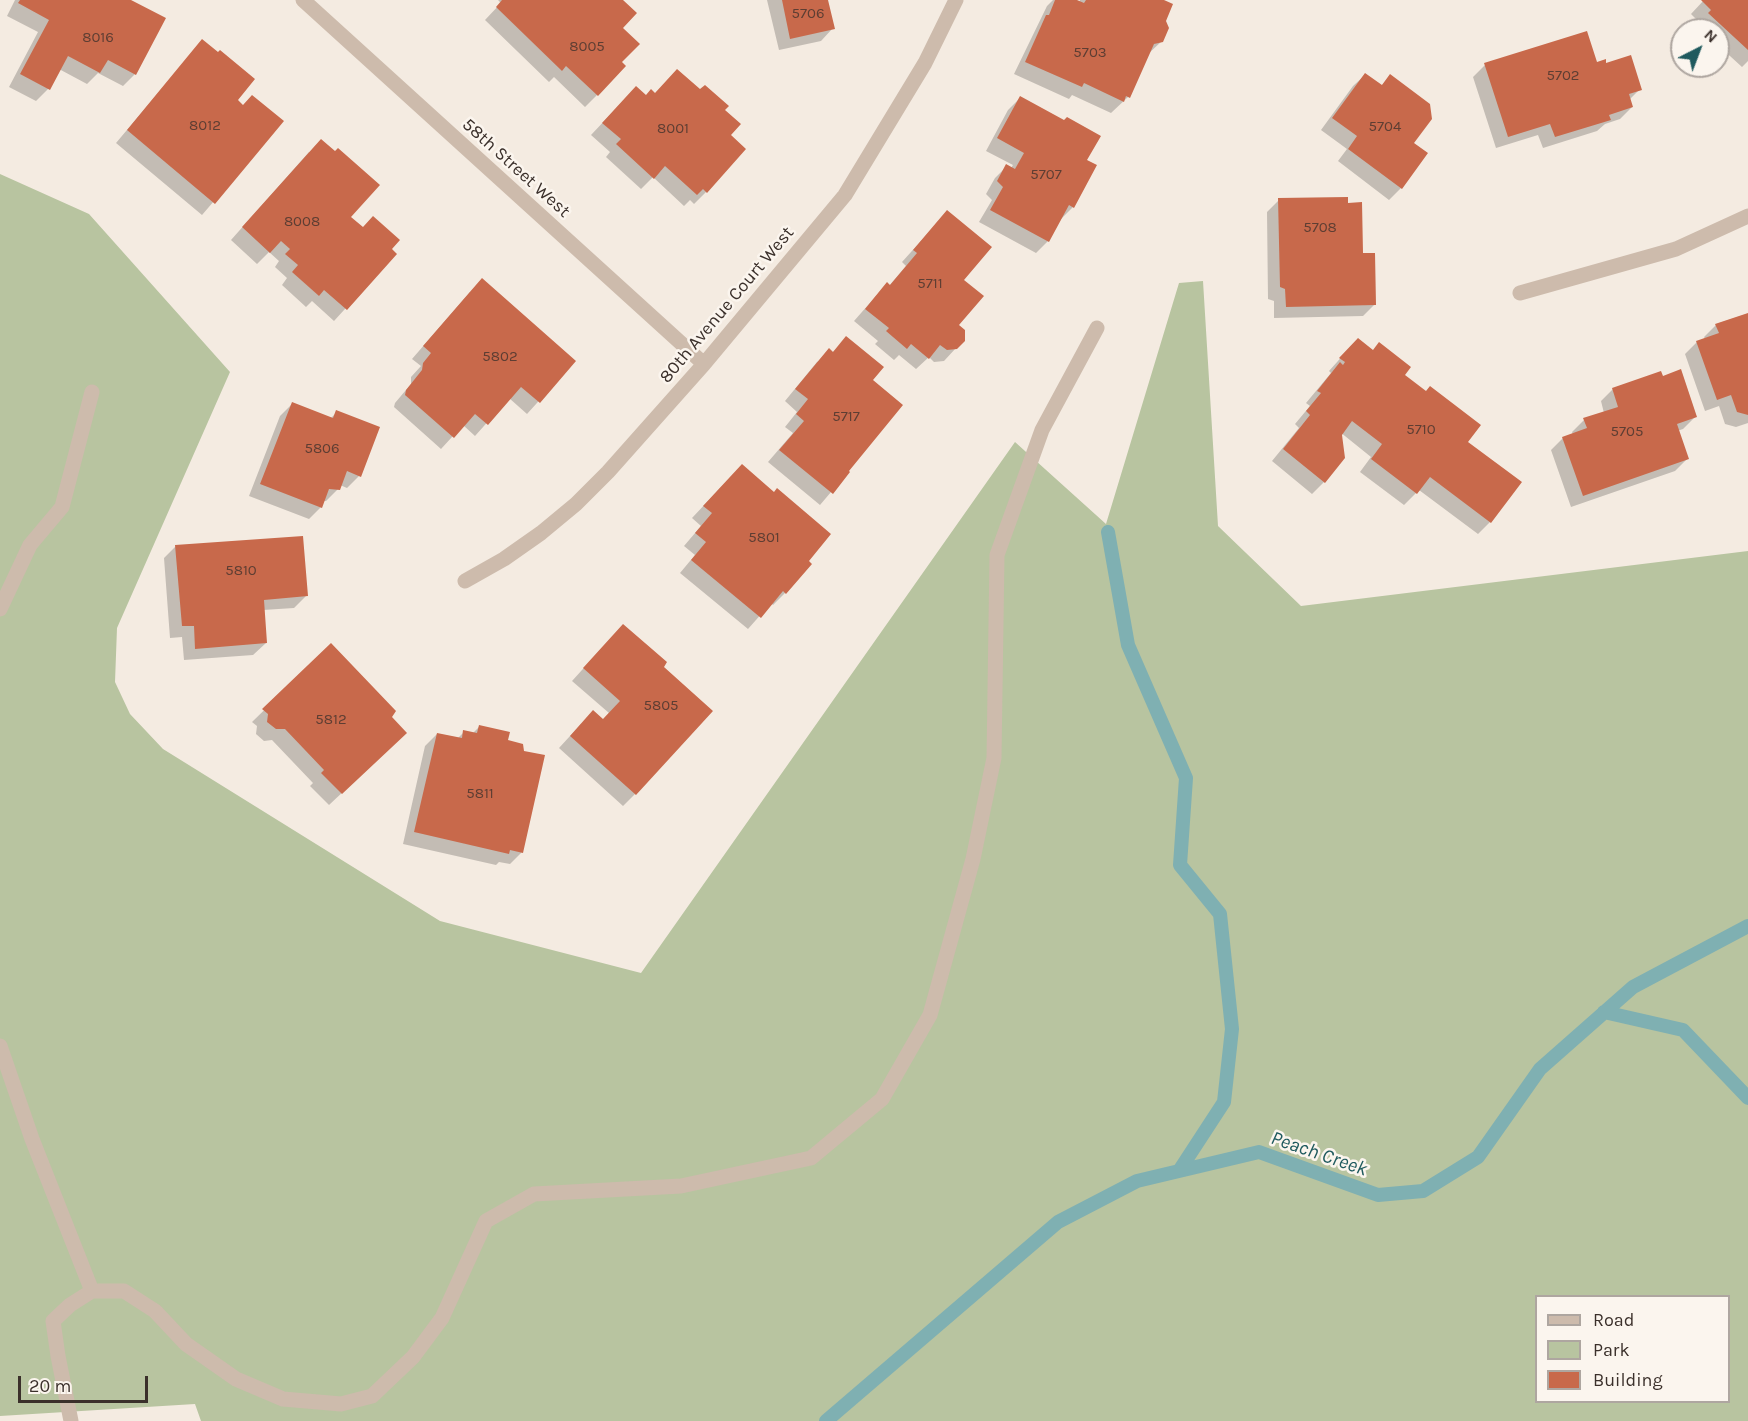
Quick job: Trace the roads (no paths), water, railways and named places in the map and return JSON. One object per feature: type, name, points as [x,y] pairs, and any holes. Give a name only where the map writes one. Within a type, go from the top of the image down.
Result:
[{"type":"street","name":"58th Street West","points":[[303,0],[704,364]]},
{"type":"street","name":"80th Avenue Court West","points":[[465,581],[504,559],[576,504],[608,472],[704,364],[845,195],[925,63],[956,0]]},
{"type":"street","points":[[1520,293],[1676,249],[1748,216]]},
{"type":"street","points":[[71,1421],[53,1321],[70,1305],[92,1291],[124,1291],[155,1311],[186,1344],[236,1379],[284,1399],[341,1404],[372,1396],[413,1357],[442,1317],[486,1221],[534,1194],[681,1186],[811,1158],[882,1099],[930,1015],[977,837],[994,758],[998,555],[1042,430],[1097,328]]},
{"type":"street","points":[[0,609],[30,545],[62,507],[92,392]]},
{"type":"street","points":[[0,1046],[92,1291]]},
{"type":"waterway","points":[[1108,532],[1128,645],[1186,778],[1180,865],[1220,914],[1232,1029],[1224,1102],[1179,1171]]},
{"type":"waterway","name":"Peach Creek","points":[[826,1421],[1058,1222],[1137,1181],[1259,1152],[1378,1195],[1423,1191],[1478,1157],[1540,1069],[1633,987],[1748,926]]},
{"type":"waterway","points":[[1604,1012],[1683,1030],[1748,1098]]}]
